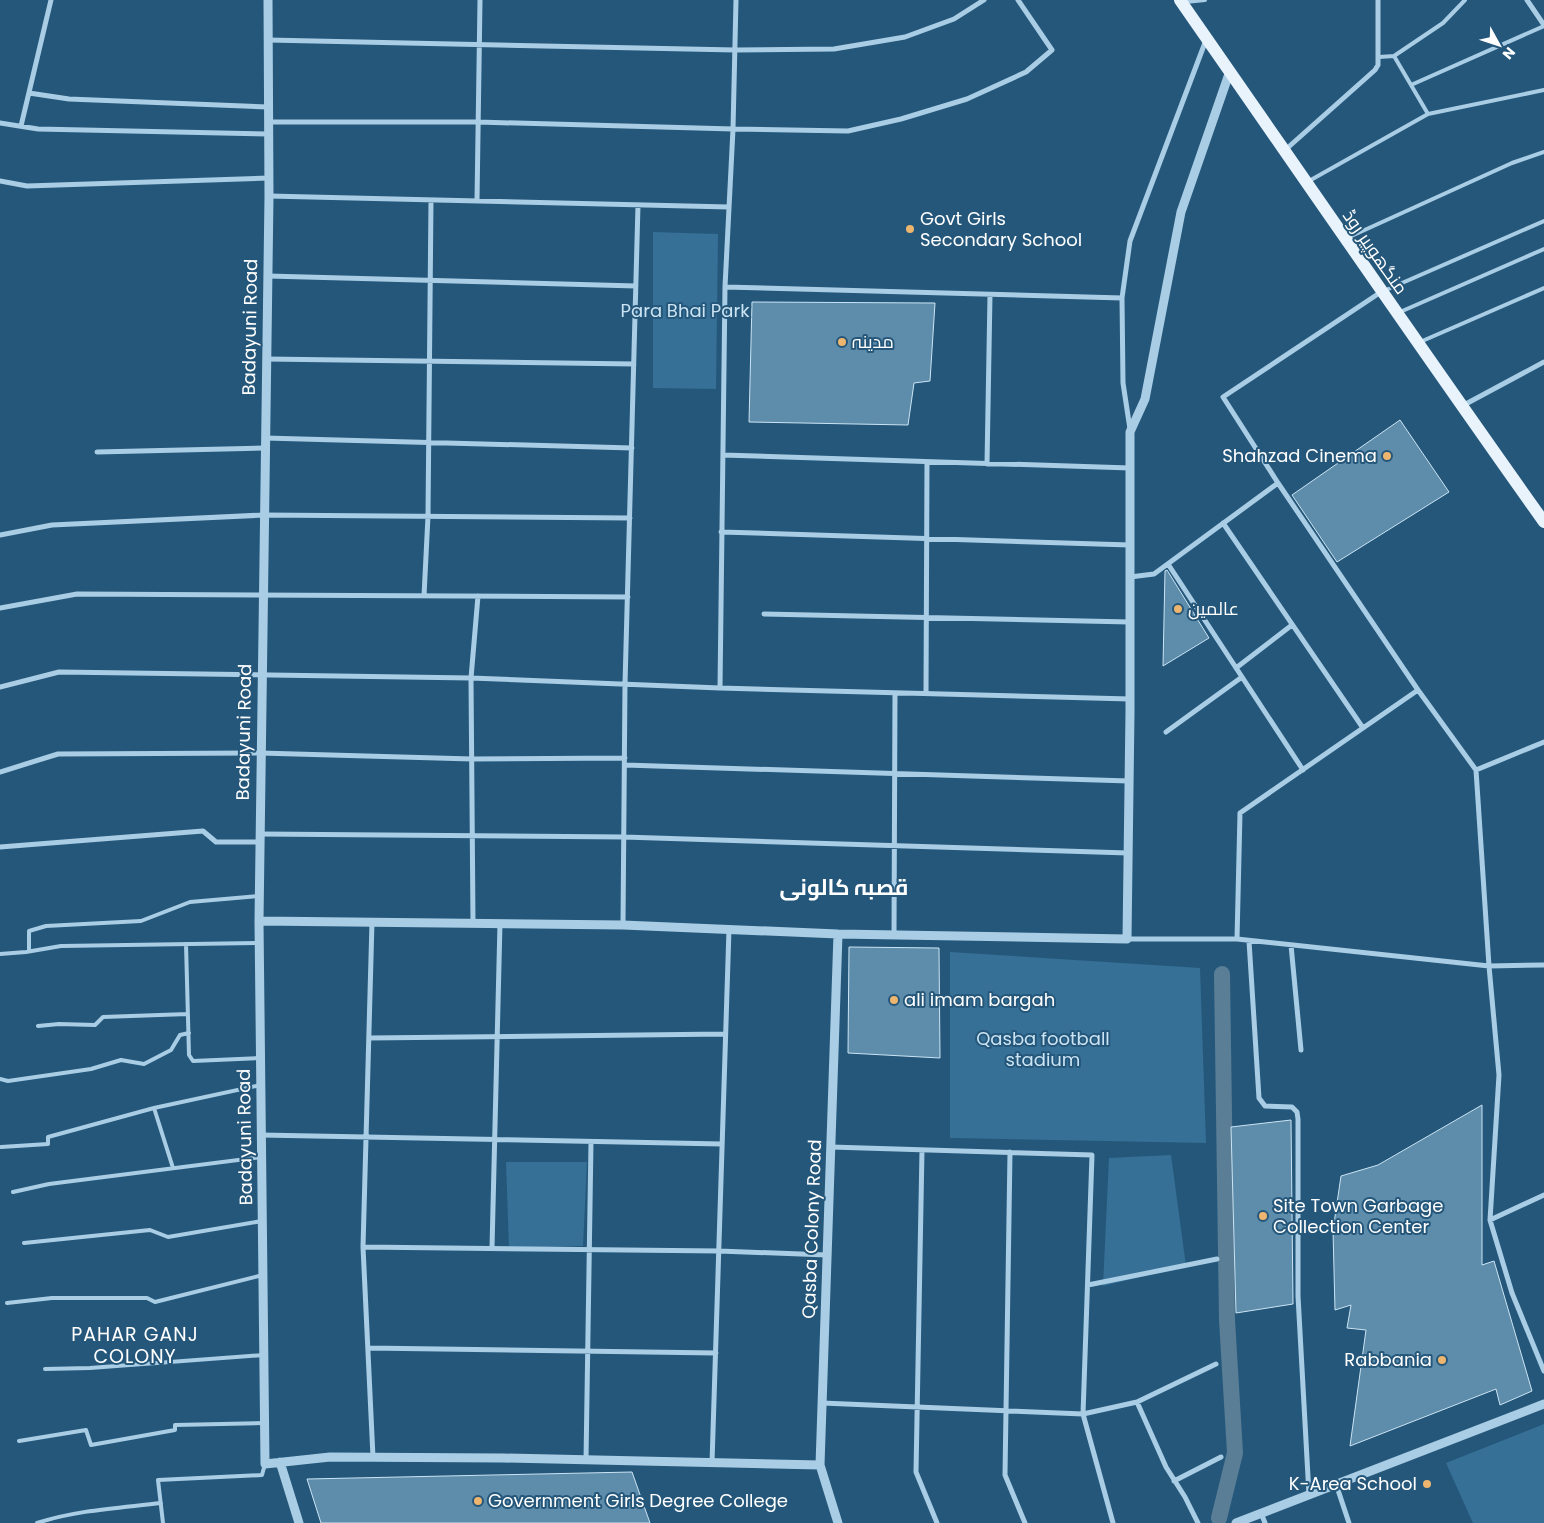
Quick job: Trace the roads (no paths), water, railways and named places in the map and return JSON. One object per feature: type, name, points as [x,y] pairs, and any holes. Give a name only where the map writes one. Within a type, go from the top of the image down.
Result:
[{"type":"main road","name":"منگھوپیر روڈ","points":[[1181,1],[1417,343],[1544,522]]},
{"type":"street","points":[[21,126],[50,0]]},
{"type":"street","name":"Badayuni Road","points":[[265,1464],[259,896],[269,196],[268,0]]},
{"type":"street","points":[[477,201],[480,0]]},
{"type":"street","points":[[720,688],[722,455],[736,0]]},
{"type":"street","points":[[268,40],[735,50],[834,49],[905,37],[954,19],[984,0]]},
{"type":"street","points":[[268,122],[478,122],[733,130],[848,131],[901,119],[967,99],[1026,72],[1052,50],[1018,0]]},
{"type":"street","points":[[1284,152],[1375,70],[1379,57],[1378,0]]},
{"type":"street","points":[[1527,0],[1544,26]]},
{"type":"street","points":[[1127,939],[1130,699],[1130,432],[1123,383],[1122,298],[1130,241],[1206,38]]},
{"type":"street","points":[[1130,432],[1145,399],[1181,212],[1230,71]]},
{"type":"street","points":[[29,93],[69,100],[268,107]]},
{"type":"street","points":[[0,123],[38,129],[268,134]]},
{"type":"street","points":[[0,181],[27,186],[269,178]]},
{"type":"street","points":[[269,196],[729,207]]},
{"type":"street","points":[[424,596],[428,516],[427,442],[431,200]]},
{"type":"street","points":[[623,925],[625,684],[638,206]]},
{"type":"street","points":[[268,276],[636,286]]},
{"type":"street","points":[[726,287],[1122,298]]},
{"type":"street","points":[[1382,292],[1224,397],[1278,483],[1418,690],[1476,770],[1489,966],[1499,1075],[1490,1220],[1512,1293],[1544,1371]]},
{"type":"street","points":[[987,464],[990,295]]},
{"type":"street","points":[[266,359],[634,364]]},
{"type":"street","points":[[1462,407],[1544,362]]},
{"type":"street","points":[[265,438],[632,448]]},
{"type":"street","points":[[97,452],[265,448]]},
{"type":"street","points":[[722,455],[1130,468]]},
{"type":"street","points":[[926,462],[926,694]]},
{"type":"street","points":[[1130,577],[1154,574],[1278,483]]},
{"type":"street","points":[[0,535],[52,525],[264,515],[630,518]]},
{"type":"street","points":[[1223,523],[1363,728]]},
{"type":"street","points":[[721,532],[1130,545]]},
{"type":"street","points":[[1168,564],[1303,770]]},
{"type":"street","points":[[0,608],[77,594],[628,597]]},
{"type":"street","points":[[473,923],[471,678],[478,596]]},
{"type":"street","points":[[764,614],[1130,622]]},
{"type":"street","points":[[1236,668],[1292,625]]},
{"type":"street","points":[[0,687],[59,672],[471,678],[720,688],[1130,699]]},
{"type":"street","points":[[1166,732],[1242,677]]},
{"type":"street","points":[[1237,940],[1240,813],[1418,690]]},
{"type":"street","points":[[894,935],[895,693]]},
{"type":"street","points":[[1476,770],[1544,742]]},
{"type":"street","points":[[0,772],[58,754],[260,753],[472,758],[625,758]]},
{"type":"street","points":[[625,765],[1129,781]]},
{"type":"street","points":[[0,846],[203,832],[216,842],[260,838],[624,837],[1128,853]]},
{"type":"street","points":[[259,921],[623,925],[838,934],[1237,940],[1489,966],[1544,964]]},
{"type":"street","points":[[372,922],[363,1247],[373,1457]]},
{"type":"street","points":[[492,1248],[500,924]]},
{"type":"street","points":[[712,1463],[728,929]]},
{"type":"street","name":"Qasba Colony Road","points":[[838,934],[820,1465],[838,1523]]},
{"type":"street","points":[[1249,941],[1259,1098],[1265,1106],[1292,1107],[1297,1112],[1298,1120],[1298,1296],[1309,1495]]},
{"type":"street","points":[[1291,945],[1301,1050]]},
{"type":"street","points":[[369,1038],[725,1034]]},
{"type":"street","points":[[261,1135],[722,1144]]},
{"type":"street","points":[[586,1460],[591,1142]]},
{"type":"street","points":[[831,1147],[1092,1154],[1083,1414],[1113,1523]]},
{"type":"street","points":[[922,1150],[916,1472],[936,1523]]},
{"type":"street","points":[[1010,1152],[1005,1475],[1025,1523]]},
{"type":"street","points":[[1490,1220],[1544,1195]]},
{"type":"street","points":[[363,1247],[719,1251],[828,1255]]},
{"type":"street","points":[[1088,1285],[1217,1259]]},
{"type":"street","points":[[368,1348],[716,1353]]},
{"type":"street","points":[[822,1403],[1083,1414],[1137,1402],[1216,1364]]},
{"type":"street","points":[[1137,1402],[1166,1467],[1185,1497],[1198,1523]]},
{"type":"street","points":[[1236,1523],[1544,1404]]},
{"type":"street","points":[[265,1464],[330,1457],[373,1457],[820,1465]]},
{"type":"street","points":[[1174,1481],[1221,1457]]},
{"type":"street","points":[[280,1462],[299,1523]]},
{"type":"street","points":[[1336,1484],[1349,1523]]},
{"type":"street","points":[[1261,1514],[1264,1523]]},
{"type":"lane","points":[[1181,1],[1205,0]]},
{"type":"lane","points":[[1379,57],[1394,56],[1443,23],[1465,0]]},
{"type":"lane","points":[[1411,85],[1544,26]]},
{"type":"lane","points":[[1394,56],[1428,114]]},
{"type":"lane","points":[[1306,183],[1428,114],[1544,90]]},
{"type":"lane","points":[[1345,239],[1512,163],[1544,152]]},
{"type":"lane","points":[[1382,292],[1544,221]]},
{"type":"lane","points":[[1397,314],[1544,249]]},
{"type":"lane","points":[[1417,343],[1544,288]]},
{"type":"lane","points":[[29,951],[29,931],[46,926],[141,921],[190,902],[259,896]]},
{"type":"lane","points":[[0,954],[61,946],[259,943]]},
{"type":"lane","points":[[186,944],[190,1055],[193,1061],[260,1058]]},
{"type":"lane","points":[[38,1026],[58,1024],[95,1025],[103,1017],[188,1014]]},
{"type":"lane","points":[[0,1080],[8,1081],[92,1069],[122,1060],[144,1064],[171,1050],[180,1035],[189,1033]]},
{"type":"lane","points":[[1,1147],[48,1144],[48,1137],[154,1108],[261,1085]]},
{"type":"lane","points":[[154,1108],[173,1168]]},
{"type":"lane","points":[[13,1192],[49,1184],[262,1157]]},
{"type":"lane","points":[[24,1243],[150,1230],[168,1237],[262,1221]]},
{"type":"lane","points":[[7,1303],[52,1298],[147,1298],[155,1302],[263,1275]]},
{"type":"lane","points":[[45,1369],[90,1368],[264,1355]]},
{"type":"lane","points":[[19,1441],[86,1430],[91,1445],[175,1430],[175,1425],[264,1423]]},
{"type":"lane","points":[[163,1523],[158,1480],[262,1475],[265,1464]]},
{"type":"lane","points":[[37,1523],[81,1512],[161,1503]]},
{"type":"waterway","points":[[1219,1518],[1235,1453],[1227,1320],[1222,974]]},
{"type":"place","name":"Govt Girls Secondary School","points":[[910,229]]},
{"type":"place","name":"مدینہ","points":[[842,342]]},
{"type":"place","name":"Shahzad Cinema","points":[[1387,456]]},
{"type":"place","name":"عالمین","points":[[1178,609]]},
{"type":"place","name":"ali imam bargah","points":[[894,1000]]},
{"type":"place","name":"Site Town Garbage Collection Center","points":[[1263,1216]]},
{"type":"place","name":"Rabbania","points":[[1442,1360]]},
{"type":"place","name":"K-Area School","points":[[1427,1484]]},
{"type":"place","name":"Government Girls Degree College","points":[[478,1501]]},
{"type":"district","name":"قصبہ کالونی","points":[[844,887]]},
{"type":"district","name":"PAHAR GANJ COLONY","points":[[135,1345]]},
{"type":"park label","name":"Para Bhai Park","points":[[685,311]]},
{"type":"park label","name":"Qasba football stadium","points":[[1043,1049]]}]
